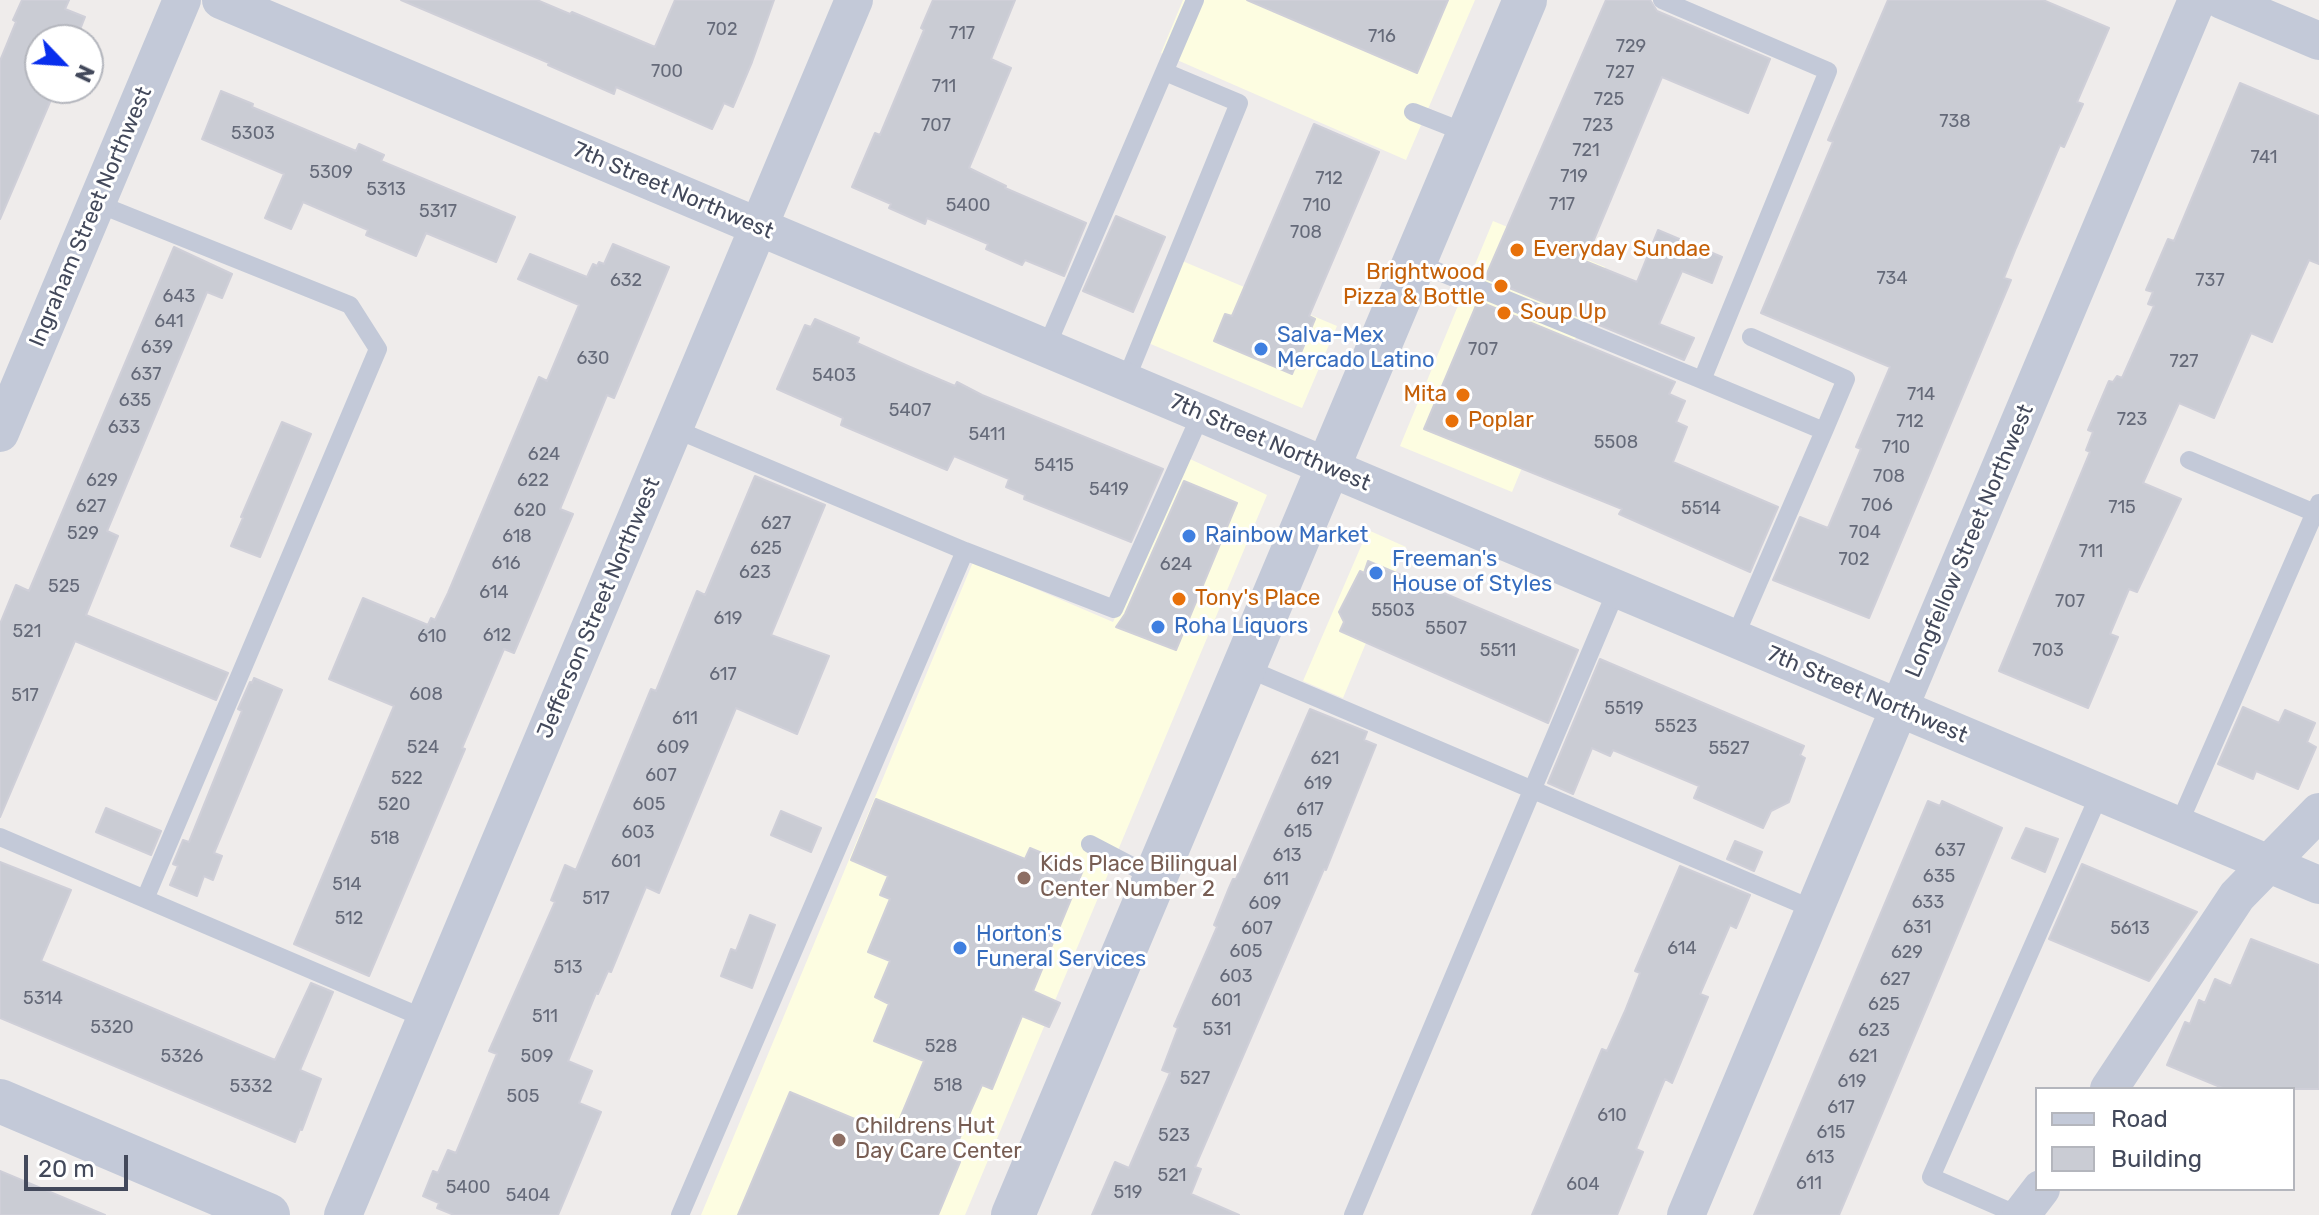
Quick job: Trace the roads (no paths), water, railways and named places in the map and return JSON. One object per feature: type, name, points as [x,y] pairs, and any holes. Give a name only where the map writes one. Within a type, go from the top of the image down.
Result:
[{"type":"street","name":"Ingraham Street Northwest","points":[[0,433],[182,0]]},
{"type":"street","name":"7th Street Northwest","points":[[221,0],[2319,885]]},
{"type":"street","name":"Jefferson Street Northwest","points":[[343,1215],[854,0]]},
{"type":"street","points":[[1013,1215],[1525,0]]},
{"type":"street","name":"Longfellow Street Northwest","points":[[1686,1215],[2197,0]]},
{"type":"street","points":[[2222,0],[2319,41]]},
{"type":"street","points":[[2110,1087],[2230,907],[2319,812]]},
{"type":"street","points":[[0,1101],[268,1215]]},
{"type":"street","points":[[2020,1215],[2039,1191]]},
{"type":"lane","points":[[1046,348],[1195,0]]},
{"type":"lane","points":[[1662,0],[1828,71],[1702,380]]},
{"type":"lane","points":[[1125,382],[1239,103],[1165,72]]},
{"type":"lane","points":[[1413,112],[1469,134]]},
{"type":"lane","points":[[96,203],[350,305],[378,349],[145,899]]},
{"type":"lane","points":[[1415,262],[1824,431]]},
{"type":"lane","points":[[1734,639],[1846,379],[1751,337]]},
{"type":"lane","points":[[675,429],[965,551],[1114,609],[1201,414]]},
{"type":"lane","points":[[2178,826],[2317,508],[2189,460]]},
{"type":"lane","points":[[680,1215],[965,551]]},
{"type":"lane","points":[[1353,1215],[1617,589]]},
{"type":"lane","points":[[1244,667],[1815,910]]},
{"type":"lane","points":[[2020,1215],[1931,1177],[2100,793]]},
{"type":"lane","points":[[0,837],[426,1019]]},
{"type":"lane","points":[[1090,844],[1155,878]]},
{"type":"place","name":"Everyday Sundae","points":[[1517,250]]},
{"type":"place","name":"Brightwood Pizza & Bottle","points":[[1501,286]]},
{"type":"place","name":"Soup Up","points":[[1504,313]]},
{"type":"place","name":"Salva-Mex Mercado Latino","points":[[1261,349]]},
{"type":"place","name":"Mita","points":[[1463,395]]},
{"type":"place","name":"Poplar","points":[[1452,421]]},
{"type":"place","name":"Rainbow Market","points":[[1189,536]]},
{"type":"place","name":"Freeman's House of Styles","points":[[1376,573]]},
{"type":"place","name":"Tony's Place","points":[[1179,599]]},
{"type":"place","name":"Roha Liquors","points":[[1158,627]]},
{"type":"place","name":"Kids Place Bilingual Center Number 2","points":[[1024,878]]},
{"type":"place","name":"Horton's Funeral Services","points":[[960,948]]},
{"type":"place","name":"Childrens Hut Day Care Center","points":[[839,1140]]}]
